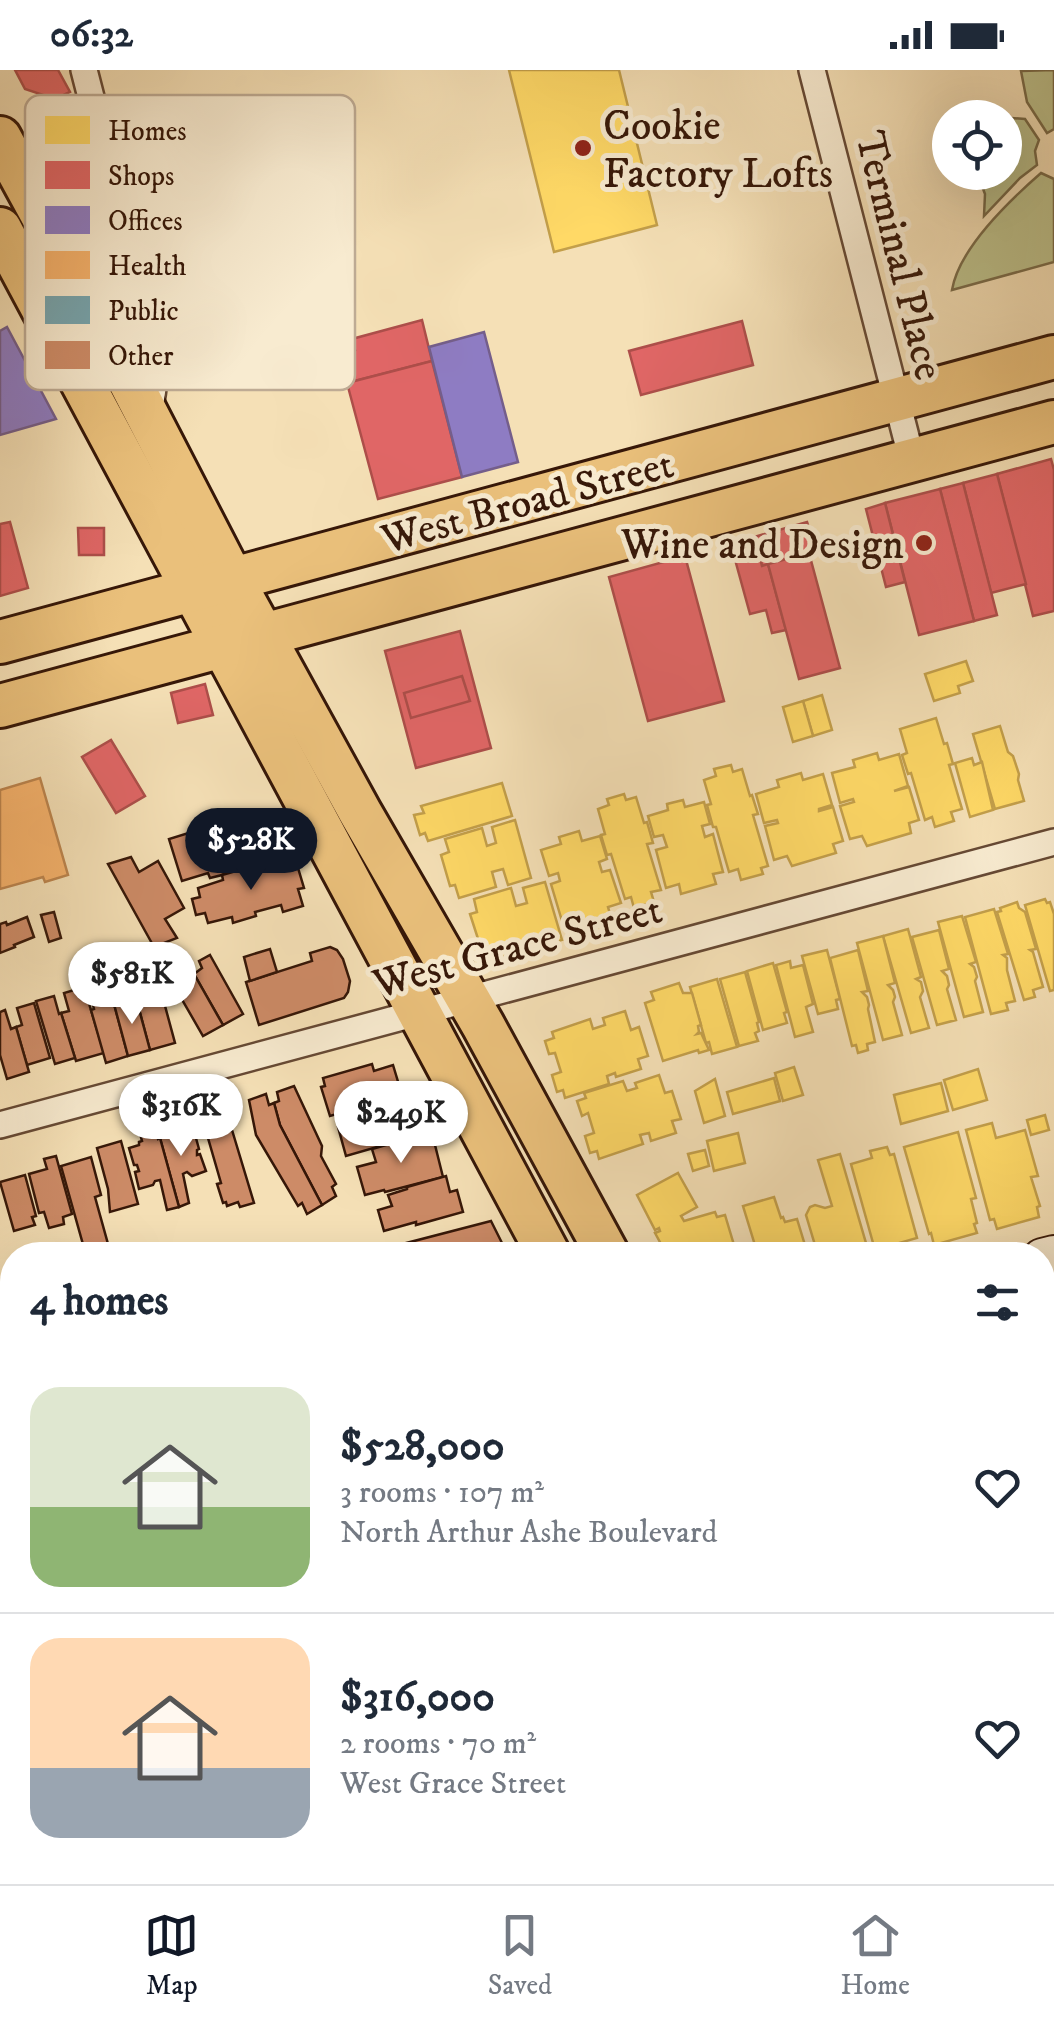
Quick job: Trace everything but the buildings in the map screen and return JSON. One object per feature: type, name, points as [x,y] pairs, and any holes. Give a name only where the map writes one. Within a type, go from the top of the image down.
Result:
[{"type":"main road","points":[[0,138],[12,191]]},
{"type":"main road","points":[[0,229],[25,275]]},
{"type":"main road","name":"West Broad Street","points":[[0,642],[1054,358]]},
{"type":"main road","points":[[94,390],[243,640],[419,1013],[541,1242]]},
{"type":"main road","points":[[134,390],[213,584]]},
{"type":"main road","name":"West Broad Street","points":[[0,706],[1054,422]]},
{"type":"main road","points":[[243,640],[360,812],[601,1242]]},
{"type":"street","points":[[84,70],[90,95]]},
{"type":"street","name":"Terminal Place","points":[[812,70],[912,460]]},
{"type":"street","points":[[148,417],[154,390]]},
{"type":"street","name":"West Grace Street","points":[[0,1125],[1054,842]]},
{"type":"green space","points":[[1054,70],[1054,129],[1047,133],[1027,102],[1021,71]]},
{"type":"green space","points":[[1022,119],[1039,140],[1035,151],[1037,165],[1022,176]]},
{"type":"green space","points":[[1041,173],[1054,179],[1054,262],[952,290],[975,242]]},
{"type":"green space","points":[[983,190],[1009,190],[984,216]]},
{"type":"place","name":"Cookie Factory Lofts","points":[[583,148]]},
{"type":"place","name":"Wine and Design","points":[[924,543]]}]
